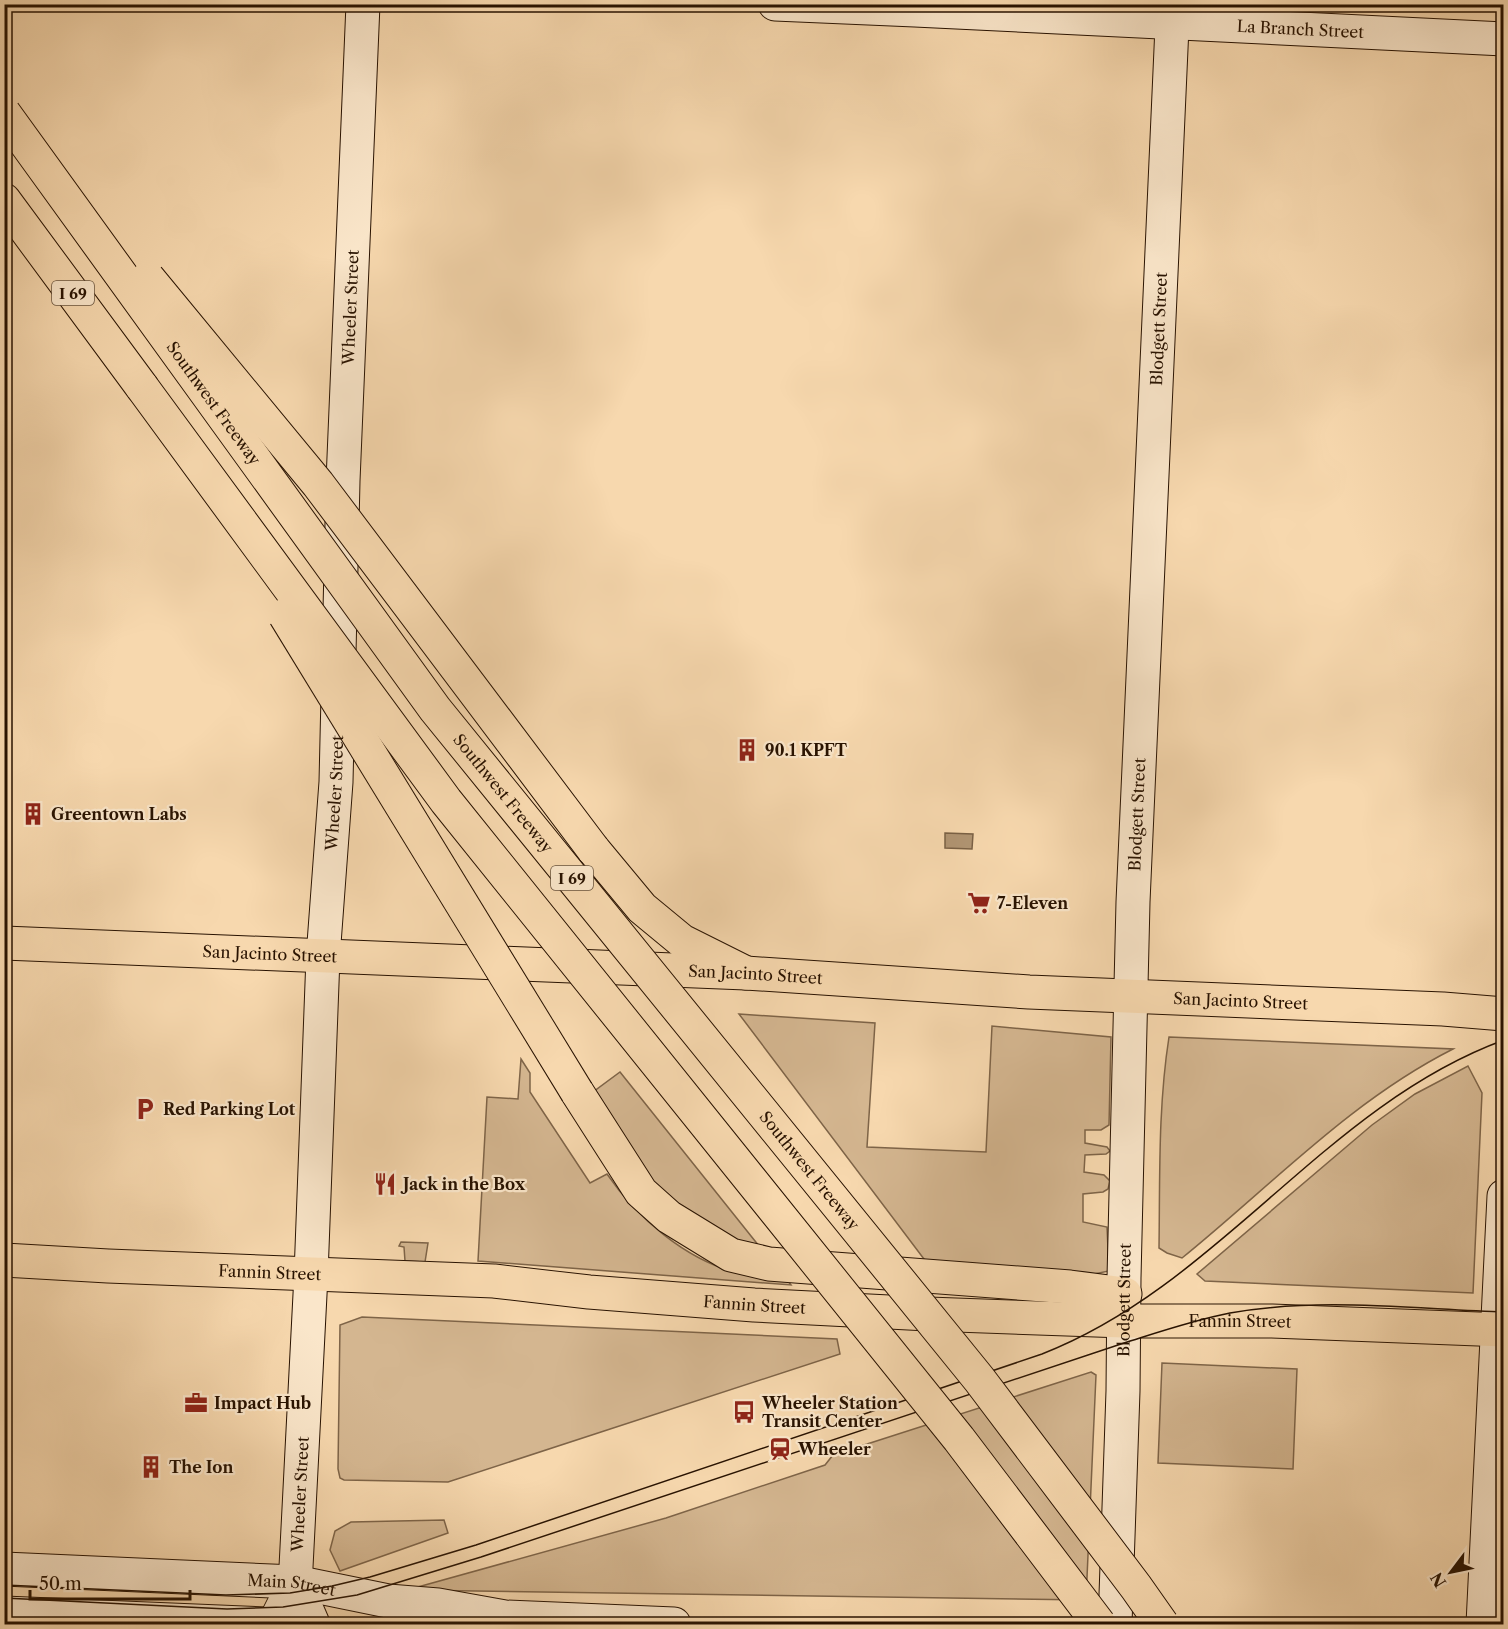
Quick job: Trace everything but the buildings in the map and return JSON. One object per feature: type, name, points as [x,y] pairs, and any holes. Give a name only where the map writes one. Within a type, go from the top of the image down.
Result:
[{"type":"main road","name":"Wheeler Street","points":[[295,1582],[311,1275],[323,957],[336,776],[345,412],[363,4]]},
{"type":"main road","name":"La Branch Street","points":[[775,4],[915,10],[1172,14],[1503,39]]},
{"type":"main road","name":"Blodgett Street","points":[[1115,1624],[1140,719],[1172,14]]},
{"type":"main road","points":[[4,103],[318,484],[593,849],[642,908],[682,941],[747,972]]},
{"type":"main road","name":"Southwest Freeway","points":[[4,113],[435,709],[979,1379],[1162,1624]]},
{"type":"main road","name":"I 69","points":[[4,200],[446,801],[952,1430],[1099,1624]]},
{"type":"main road","points":[[142,387],[319,669],[577,1092],[642,1192],[669,1217],[731,1254],[769,1264],[1070,1287],[1124,1307]]},
{"type":"main road","name":"San Jacinto Street","points":[[4,943],[747,972],[1029,992],[1443,1009],[1503,1014]]},
{"type":"main road","points":[[1483,1624],[1500,1330],[1503,1196]]},
{"type":"main road","name":"Fannin Street","points":[[4,1260],[311,1275],[494,1281],[589,1292],[917,1314],[1124,1307],[1181,1321],[1272,1321],[1500,1330]]},
{"type":"main road","name":"Main Street","points":[[4,1569],[295,1582],[388,1601],[461,1608],[498,1621],[674,1624]]},
{"type":"main road","points":[[274,1624],[295,1582]]},
{"type":"main road","points":[[295,1582],[313,1624]]},
{"type":"main road","points":[[4,1613],[267,1624]]},
{"type":"shaded area","points":[[945,833],[973,834],[972,849],[945,848]]},
{"type":"shaded area","points":[[739,1014],[875,1023],[867,1147],[986,1152],[992,1026],[1111,1037],[1109,1125],[1101,1130],[1085,1130],[1085,1143],[1107,1147],[1110,1151],[1106,1154],[1085,1155],[1084,1172],[1104,1175],[1110,1181],[1108,1189],[1103,1192],[1083,1194],[1083,1222],[1107,1227],[1109,1271],[1094,1274],[930,1267]]},
{"type":"shaded area","points":[[1169,1037],[1453,1049],[1415,1070],[1345,1119],[1182,1258],[1159,1248],[1161,1116]]},
{"type":"shaded area","points":[[521,1059],[530,1073],[530,1092],[590,1183],[607,1174],[648,1221],[682,1248],[700,1258],[738,1273],[788,1281],[791,1285],[478,1261],[487,1097],[518,1099]]},
{"type":"shaded area","points":[[1468,1066],[1482,1093],[1473,1293],[1205,1281],[1197,1274],[1372,1125],[1415,1094]]},
{"type":"shaded area","points":[[620,1072],[763,1251],[738,1247],[673,1211],[589,1095]]},
{"type":"shaded area","points":[[401,1242],[428,1243],[425,1262],[405,1261],[404,1247],[399,1246]]},
{"type":"shaded area","points":[[362,1317],[837,1339],[840,1354],[448,1482],[344,1480],[340,1478],[338,1469],[340,1325]]},
{"type":"shaded area","points":[[1162,1363],[1297,1369],[1293,1469],[1158,1463]]},
{"type":"shaded area","points":[[1091,1372],[1096,1375],[1086,1600],[407,1590],[666,1518],[825,1465],[833,1455]]},
{"type":"shaded area","points":[[444,1520],[448,1533],[340,1571],[330,1550],[335,1531],[351,1522]]},
{"type":"tram line","points":[[4,1585],[226,1595],[290,1593],[332,1586],[476,1545],[1042,1354],[1106,1323],[1164,1285],[1381,1107],[1440,1070],[1504,1040]]},
{"type":"tram line","points":[[4,1598],[227,1609],[283,1607],[357,1595],[481,1557],[1124,1343],[1203,1319],[1264,1308],[1332,1305],[1504,1312]]},
{"type":"place","name":"90.1 KPFT","points":[[747,750]]},
{"type":"place","name":"Greentown Labs","points":[[33,814]]},
{"type":"place","name":"7-Eleven","points":[[979,903]]},
{"type":"place","name":"Red Parking Lot","points":[[145,1109]]},
{"type":"place","name":"Jack in the Box","points":[[385,1184]]},
{"type":"place","name":"Impact Hub","points":[[196,1403]]},
{"type":"place","name":"Wheeler Station Transit Center","points":[[744,1412]]},
{"type":"place","name":"Wheeler","points":[[780,1449]]},
{"type":"place","name":"The Ion","points":[[151,1467]]}]
